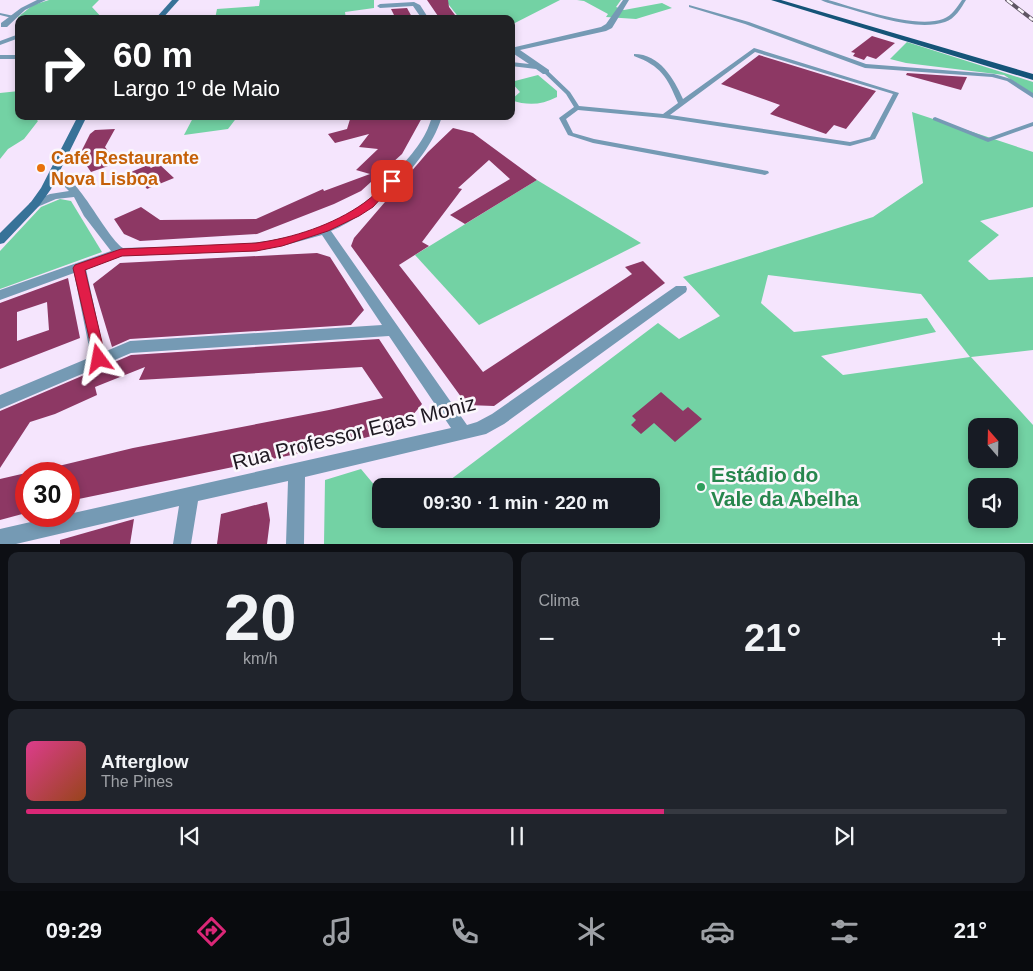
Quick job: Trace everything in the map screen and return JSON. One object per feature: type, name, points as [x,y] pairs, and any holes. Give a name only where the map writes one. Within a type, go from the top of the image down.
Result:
[{"type":"main road","points":[[774,0],[1033,77]]},
{"type":"street","points":[[2,24],[22,9],[43,0]]},
{"type":"street","points":[[162,15],[176,0]]},
{"type":"street","points":[[515,50],[604,29],[609,26],[626,0]]},
{"type":"street","points":[[380,3],[414,4],[418,6],[424,15]]},
{"type":"street","points":[[2,24],[15,27]]},
{"type":"street","points":[[515,53],[542,70]]},
{"type":"street","points":[[515,65],[542,70]]},
{"type":"street","points":[[0,240],[35,204],[54,173],[81,120]]},
{"type":"street","points":[[0,295],[121,252],[256,247],[278,244],[324,229],[356,213],[379,196],[420,152],[435,120]]},
{"type":"street","points":[[54,173],[59,175],[77,193],[88,213],[116,249],[121,252]]},
{"type":"street","points":[[35,204],[54,196],[77,193]]},
{"type":"street","points":[[324,229],[463,433]]},
{"type":"street","points":[[79,268],[99,359]]},
{"type":"street","name":"Rua Professor Egas Moniz","points":[[0,538],[480,429],[498,419],[681,288]]},
{"type":"street","points":[[0,402],[130,347],[392,330]]},
{"type":"street","points":[[295,544],[297,472]]},
{"type":"street","points":[[182,544],[190,494]]},
{"type":"lane","points":[[823,0],[902,20],[925,23],[944,21],[950,18],[964,0]]},
{"type":"lane","points":[[691,6],[747,23],[865,66],[992,75],[1010,80],[1033,96]]},
{"type":"lane","points":[[0,14],[12,17]]},
{"type":"lane","points":[[0,44],[15,38]]},
{"type":"lane","points":[[664,116],[754,50],[896,93],[873,138],[850,144],[664,116],[577,108],[562,118],[570,134],[593,141],[766,173]]},
{"type":"lane","points":[[636,55],[648,59],[669,74],[681,103]]},
{"type":"lane","points":[[0,57],[15,57]]},
{"type":"lane","points":[[542,70],[568,93],[577,108]]},
{"type":"lane","points":[[935,119],[988,140],[1033,124]]},
{"type":"green space","points":[[49,0],[99,0],[92,7],[99,15],[20,15],[33,5]]},
{"type":"green space","points":[[260,0],[374,0],[374,8],[345,12],[345,15],[216,15],[217,9],[259,6]]},
{"type":"green space","points":[[445,0],[560,0],[515,23],[515,15],[457,15]]},
{"type":"green space","points":[[577,0],[621,0],[616,7],[624,10],[662,3],[672,8],[636,19],[606,17],[608,14],[584,1]]},
{"type":"green space","points":[[907,42],[1033,82],[1033,94],[1004,75],[906,63],[890,59]]},
{"type":"green space","points":[[538,75],[557,91],[557,97],[534,104],[515,101],[515,96],[520,92],[515,86],[515,81]]},
{"type":"green space","points":[[15,91],[15,120],[38,121],[24,139],[8,149],[0,159],[0,93]]},
{"type":"green space","points":[[912,112],[1033,152],[1033,207],[980,221],[999,235],[968,261],[989,280],[1033,277],[1033,350],[971,357],[1033,425],[1033,543],[324,544],[325,480],[361,469],[372,482],[372,528],[660,528],[660,478],[453,478],[658,323],[679,339],[720,316],[683,277],[873,217],[923,183]],"holes":[[[768,275],[921,294],[970,357],[843,375],[821,356],[936,332],[927,318],[794,332],[761,303]]]},
{"type":"green space","points":[[192,120],[235,120],[228,129],[184,135]]},
{"type":"green space","points":[[537,180],[641,243],[479,325],[415,255]]},
{"type":"green space","points":[[60,199],[71,201],[102,252],[0,289],[0,251],[41,207]]},
{"type":"building","points":[[427,0],[448,0],[449,7],[455,15],[437,15]]},
{"type":"building","points":[[407,8],[411,15],[394,15],[391,9]]},
{"type":"building","points":[[872,36],[895,43],[876,59],[867,56],[864,60],[853,56],[855,53],[851,52]]},
{"type":"building","points":[[759,55],[876,91],[846,129],[834,125],[826,134],[770,114],[780,105],[721,84]]},
{"type":"building","points":[[907,73],[967,77],[961,90],[906,75]]},
{"type":"building","points":[[350,120],[421,120],[402,154],[361,191],[334,204],[257,234],[140,241],[124,234],[114,219],[141,207],[160,220],[256,219],[323,189],[324,191],[370,174],[356,170],[378,149],[359,147],[369,134],[335,143],[328,134],[347,129]]},
{"type":"building","points":[[453,128],[473,133],[537,180],[465,224],[450,215],[510,179],[489,160],[458,188],[462,189],[422,242],[429,246],[399,265],[483,372],[632,274],[625,267],[643,261],[665,283],[494,406],[467,405],[351,246],[354,238],[428,152]]},
{"type":"building","points":[[115,129],[105,147],[117,163],[91,172],[82,159],[82,150],[90,134],[95,130]]},
{"type":"building","points":[[159,164],[174,178],[147,189],[141,181],[134,184],[126,174],[148,165],[151,168]]},
{"type":"building","points":[[317,253],[330,257],[364,310],[351,325],[130,339],[112,347],[93,284],[120,263]]},
{"type":"building","points":[[68,278],[80,338],[0,369],[0,303]],"holes":[[[47,302],[49,330],[17,341],[17,312]]]},
{"type":"building","points":[[379,339],[422,404],[402,428],[330,447],[80,499],[80,462],[75,462],[133,448],[383,398],[362,367],[139,380],[145,367],[95,387],[97,395],[55,414],[30,422],[0,468],[0,411],[131,355]]},
{"type":"building","points":[[661,392],[683,411],[688,407],[702,419],[675,442],[654,423],[641,434],[631,425],[636,420],[632,416]]},
{"type":"building","points":[[15,476],[15,516],[0,520],[0,479]]},
{"type":"building","points":[[267,502],[270,520],[267,544],[217,544],[221,514]]},
{"type":"building","points":[[134,519],[130,544],[60,544],[60,540]]},
{"type":"railway","points":[[1007,0],[1033,20]]},
{"type":"place","name":"Café Restaurante Nova Lisboa","points":[[41,168]]},
{"type":"place","name":"Estádio do Vale da Abelha","points":[[701,487]]},
{"type":"route","points":[[99,359],[79,268],[121,252],[135,253],[256,247],[278,244],[324,229],[356,213],[370,204],[392,181]]}]
